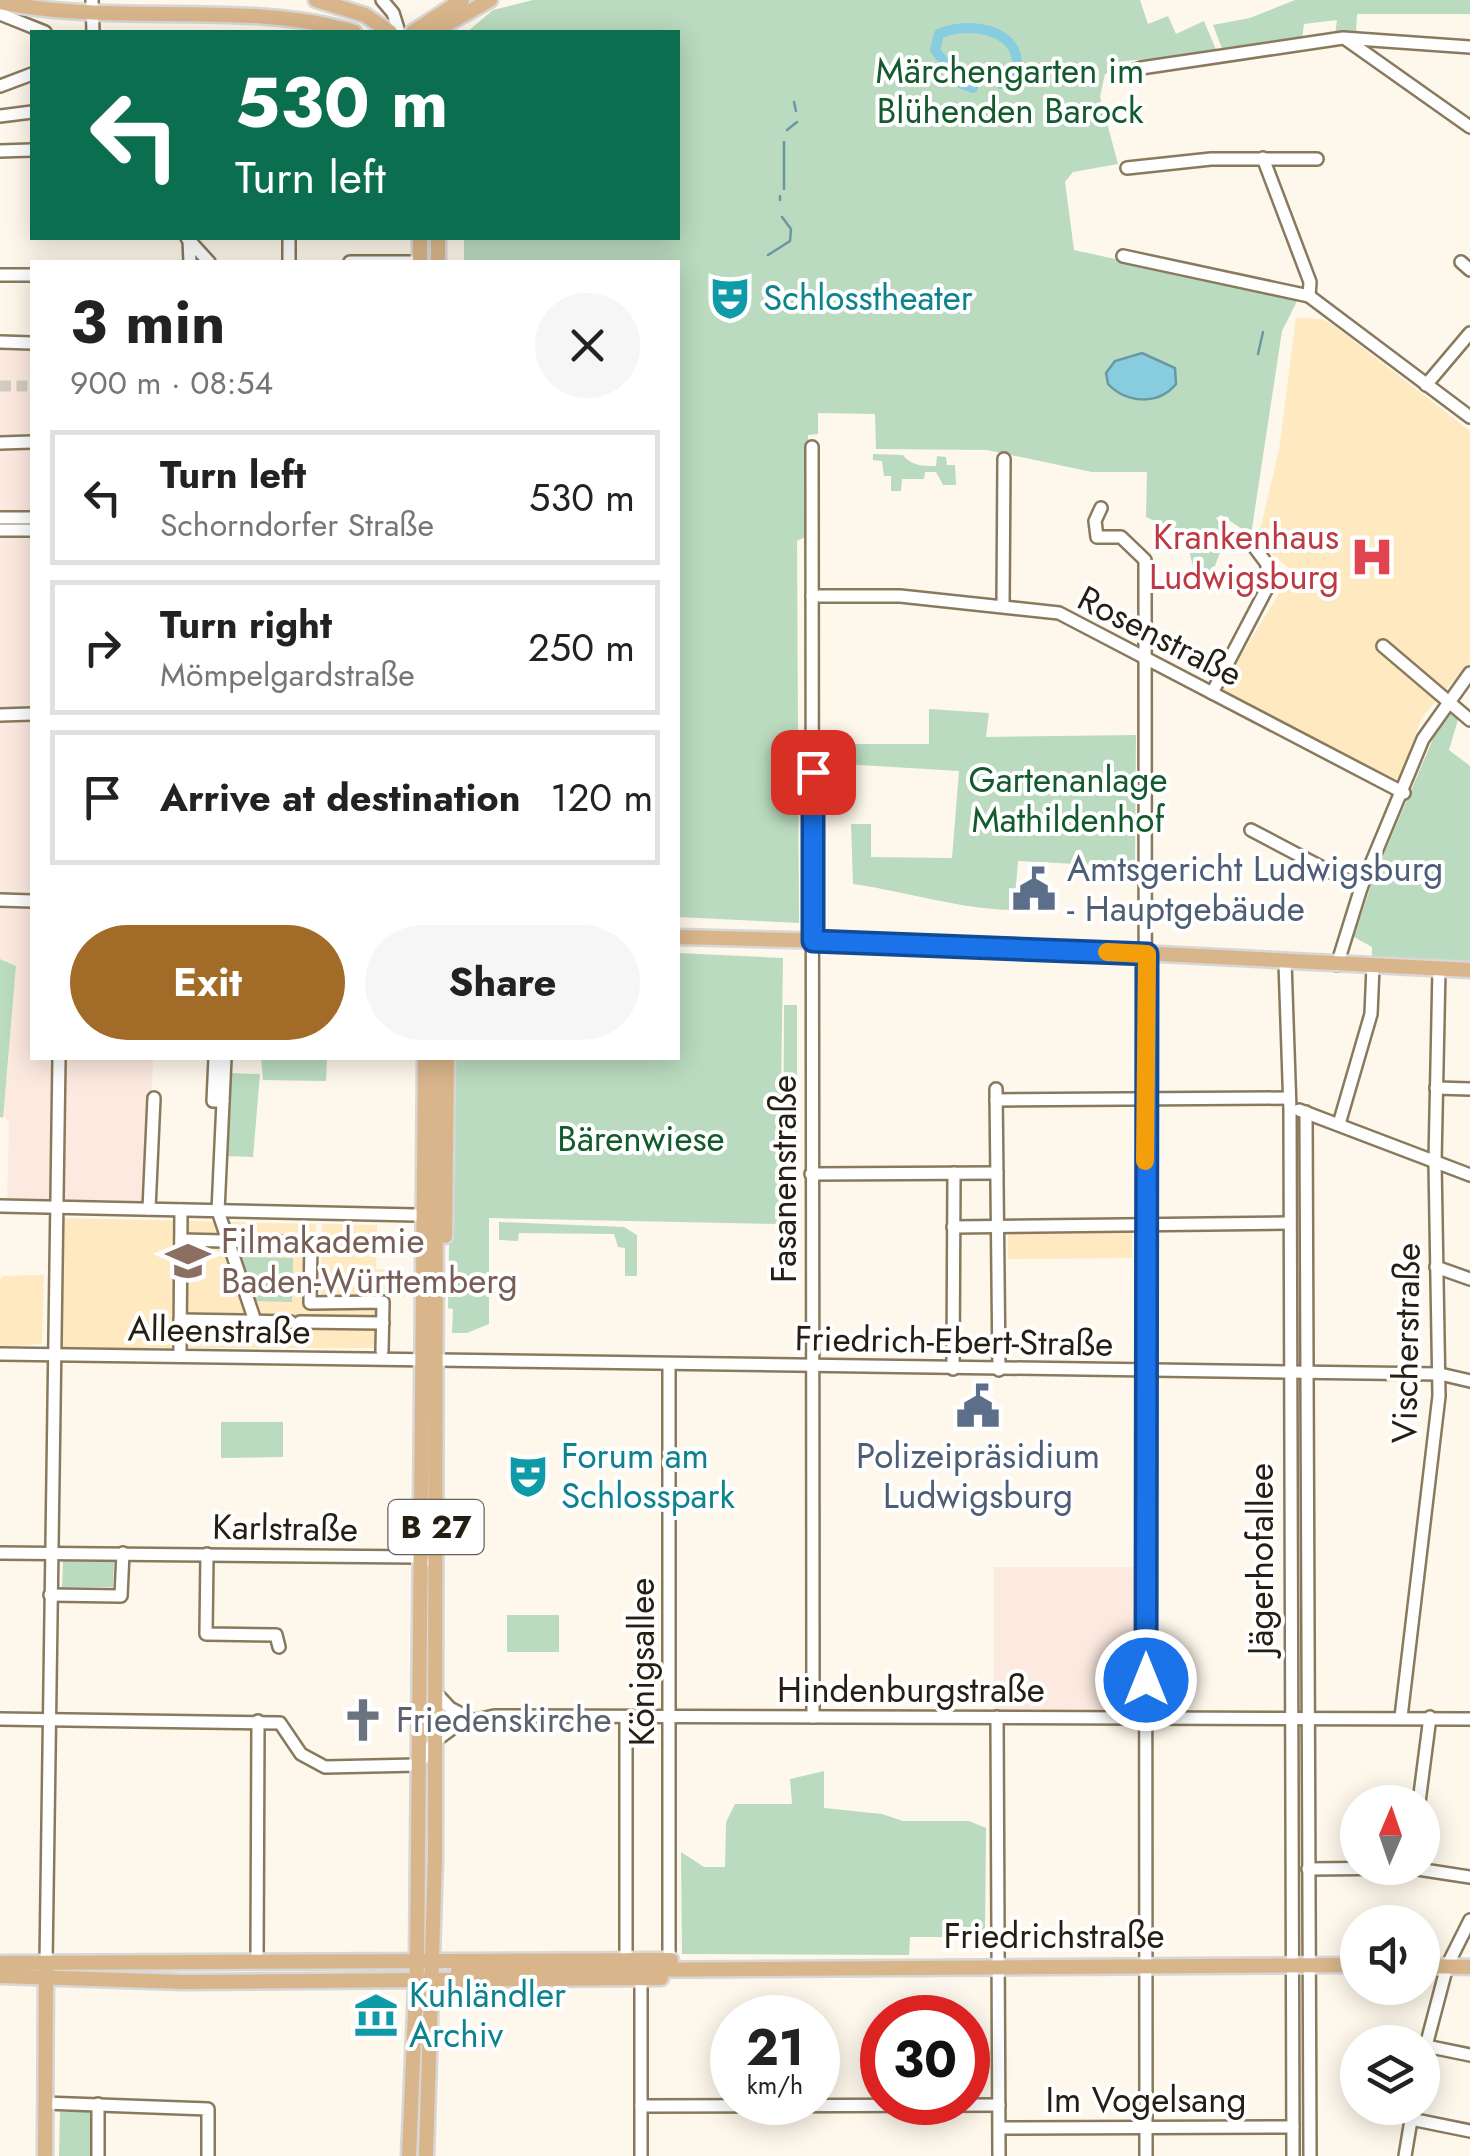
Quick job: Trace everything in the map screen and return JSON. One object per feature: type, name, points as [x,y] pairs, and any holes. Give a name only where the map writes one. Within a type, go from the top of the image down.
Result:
[{"type":"main road","points":[[316,0],[406,30],[490,0]]},
{"type":"main road","points":[[0,2],[280,14],[313,18],[348,30]]},
{"type":"main road","points":[[680,937],[1470,970]]},
{"type":"main road","points":[[416,1060],[416,1215],[428,1285]]},
{"type":"main road","name":"B 27","points":[[425,1060],[428,1285],[437,1362],[434,1960],[426,2156]]},
{"type":"main road","name":"B 27","points":[[409,2156],[417,1963],[420,1360],[428,1285],[436,1060]]},
{"type":"main road","points":[[428,1285],[444,1240],[447,1060]]},
{"type":"main road","name":"Friedrichstraße","points":[[417,1963],[716,1960],[751,1967]]},
{"type":"main road","points":[[124,1962],[212,1971],[363,1971]]},
{"type":"main road","points":[[0,1976],[124,1962],[417,1963]]},
{"type":"main road","points":[[0,1963],[138,1979],[415,1982]]},
{"type":"main road","name":"Friedrichstraße","points":[[458,1970],[1340,1966]]},
{"type":"main road","points":[[1440,1966],[1470,1967]]},
{"type":"main road","name":"Friedrichstraße","points":[[415,1982],[715,1976],[751,1967]]},
{"type":"main road","points":[[44,2156],[46,1970]]},
{"type":"main road","points":[[138,1979],[212,1971]]},
{"type":"street","points":[[386,1],[406,30]]},
{"type":"street","points":[[0,14],[40,30]]},
{"type":"street","points":[[1343,38],[1470,126]]},
{"type":"street","points":[[1124,74],[1141,68],[1343,38],[1470,48]]},
{"type":"street","points":[[0,86],[30,75]]},
{"type":"street","points":[[0,116],[30,112]]},
{"type":"street","points":[[0,151],[30,150]]},
{"type":"street","points":[[1263,158],[1310,282],[1309,296]]},
{"type":"street","points":[[1127,168],[1263,158],[1317,159]]},
{"type":"street","points":[[189,240],[204,260]]},
{"type":"street","points":[[1123,256],[1309,296],[1470,417]]},
{"type":"street","points":[[0,274],[30,275]]},
{"type":"street","points":[[1426,385],[1470,333]]},
{"type":"street","points":[[0,342],[30,342]]},
{"type":"street","points":[[0,442],[30,442]]},
{"type":"street","name":"Fasanenstraße","points":[[812,447],[812,1717]]},
{"type":"street","points":[[1003,605],[1004,459]]},
{"type":"street","points":[[1101,508],[1094,522],[1097,537],[1121,537],[1145,560],[1146,2156]]},
{"type":"street","points":[[0,518],[30,518]]},
{"type":"street","points":[[0,530],[30,530]]},
{"type":"street","points":[[1212,692],[1267,588],[1267,564],[1252,544]]},
{"type":"street","name":"Rosenstraße","points":[[812,596],[900,596],[1060,613],[1404,793]]},
{"type":"street","points":[[1383,646],[1470,720]]},
{"type":"street","points":[[1337,964],[1361,888],[1428,728],[1470,673]]},
{"type":"street","points":[[0,715],[30,714]]},
{"type":"street","points":[[1251,830],[1361,888]]},
{"type":"street","points":[[0,900],[30,901]]},
{"type":"street","name":"Jägerhofallee","points":[[1285,962],[1290,1104],[1288,1719],[1293,2156]]},
{"type":"street","points":[[1338,1124],[1371,1014],[1374,967]]},
{"type":"street","name":"Vischerstraße","points":[[1401,1717],[1440,1374],[1435,1162],[1439,969]]},
{"type":"street","points":[[46,1970],[58,1060]]},
{"type":"street","points":[[215,1060],[213,1101],[223,1101]]},
{"type":"street","points":[[225,1060],[218,1210],[258,1327]]},
{"type":"street","points":[[1436,1088],[1470,1089]]},
{"type":"street","points":[[998,1370],[996,1094],[1290,1104],[1470,1175]]},
{"type":"street","points":[[149,1209],[154,1098]]},
{"type":"street","name":"Jägerhofallee","points":[[1306,1112],[1310,2156]]},
{"type":"street","points":[[953,1369],[954,1173]]},
{"type":"street","points":[[811,1174],[997,1173]]},
{"type":"street","points":[[0,1206],[416,1215]]},
{"type":"street","points":[[180,1351],[181,1210]]},
{"type":"street","points":[[953,1226],[1288,1224]]},
{"type":"street","points":[[181,1240],[311,1243],[310,1303],[384,1302],[382,1351]]},
{"type":"street","points":[[1436,1267],[1470,1279]]},
{"type":"street","points":[[180,1320],[258,1327],[296,1322],[383,1323]]},
{"type":"street","name":"Alleenstraße","points":[[0,1354],[437,1362]]},
{"type":"street","name":"Friedrich-Ebert-Straße","points":[[437,1362],[1288,1371],[1440,1374],[1470,1381]]},
{"type":"street","name":"Königsallee","points":[[669,1364],[669,1960]]},
{"type":"street","name":"Karlstraße","points":[[0,1553],[418,1556]]},
{"type":"street","points":[[50,1595],[122,1596],[123,1553]]},
{"type":"street","points":[[207,1554],[206,1634],[276,1635],[279,1647]]},
{"type":"street","points":[[418,1556],[435,1578]]},
{"type":"street","points":[[435,1692],[450,1708],[471,1719]]},
{"type":"street","points":[[997,1717],[999,2156]]},
{"type":"street","points":[[1421,1785],[1430,1718]]},
{"type":"street","points":[[0,1719],[280,1722],[312,1763],[326,1767],[418,1765],[428,1772],[435,1788]]},
{"type":"street","points":[[418,1765],[436,1741],[471,1719]]},
{"type":"street","name":"Hindenburgstraße","points":[[471,1719],[1470,1719]]},
{"type":"street","name":"Königsallee","points":[[626,1719],[626,1959]]},
{"type":"street","points":[[256,1962],[258,1721]]},
{"type":"street","points":[[418,1724],[436,1741]]},
{"type":"street","points":[[1308,1869],[1411,1868],[1470,1877]]},
{"type":"street","points":[[1432,2025],[1447,1966],[1470,1920]]},
{"type":"street","points":[[641,1979],[641,2156]]},
{"type":"street","points":[[1440,2049],[1470,2055]]},
{"type":"street","points":[[44,2103],[208,2109],[208,2156]]},
{"type":"street","points":[[98,2104],[98,2156]]},
{"type":"street","points":[[641,2106],[999,2105]]},
{"type":"street","points":[[1440,2122],[1470,2131]]},
{"type":"street","points":[[1405,2156],[1410,2125]]},
{"type":"street","name":"Im Vogelsang","points":[[1000,2128],[1293,2127]]},
{"type":"shaded area","name":"Krankenhaus Ludwigsburg","points":[[1296,318],[1322,319],[1333,325],[1470,431],[1470,662],[1422,717],[1400,777],[1395,780],[1220,690],[1293,571],[1257,543],[1279,450]]},
{"type":"shaded area","points":[[0,343],[30,344],[30,1060],[153,1060],[147,1207],[7,1204],[9,1122],[3,1115],[16,966],[0,959]]},
{"type":"shaded area","name":"Filmakademie Baden-Württemberg","points":[[61,1218],[316,1224],[315,1298],[321,1298],[322,1224],[377,1225],[376,1269],[404,1270],[405,1297],[366,1298],[386,1299],[385,1348],[58,1348]]},
{"type":"shaded area","points":[[1132,1233],[1132,1258],[1008,1259],[1008,1234]]},
{"type":"shaded area","points":[[44,1275],[42,1344],[0,1347],[0,1280],[3,1276]]},
{"type":"shaded area","points":[[994,1567],[1140,1567],[1140,1713],[994,1713]]},
{"type":"green space","name":"Märchengarten im Blühenden Barock","points":[[533,0],[1140,0],[1148,24],[1168,16],[1176,34],[1204,21],[1217,52],[1117,62],[1113,73],[1105,74],[1100,97],[1118,164],[1073,172],[1065,182],[1074,250],[1298,299],[1282,331],[1251,535],[1221,515],[1216,518],[1227,534],[1210,579],[1194,570],[1185,535],[1146,517],[1147,472],[1092,472],[987,450],[876,449],[875,414],[818,413],[818,434],[808,435],[807,536],[797,541],[799,923],[680,917],[680,260],[464,260],[464,240],[680,240],[680,30],[469,30],[493,10]]},
{"type":"green space","points":[[1295,0],[1470,0],[1470,14],[1357,14],[1356,34],[1335,35],[1337,20],[1304,24],[1302,39],[1223,51],[1213,25],[1250,18]]},
{"type":"green space","points":[[873,454],[903,455],[927,466],[936,466],[937,456],[946,457],[947,465],[955,465],[956,485],[943,485],[936,472],[925,472],[924,479],[902,479],[901,491],[891,491],[891,476],[884,476],[882,461],[873,460]]},
{"type":"green space","points":[[1447,706],[1459,716],[1449,750],[1470,766],[1470,962],[1372,958],[1372,947],[1354,937],[1372,882]]},
{"type":"green space","name":"Gartenanlage Mathildenhof","points":[[929,709],[989,713],[986,737],[1136,735],[1135,867],[1018,861],[1014,910],[853,884],[851,824],[871,824],[871,857],[952,858],[959,771],[826,763],[828,744],[929,744]]},
{"type":"green space","name":"Bärenwiese","points":[[680,953],[783,958],[779,1224],[489,1218],[489,1324],[467,1333],[452,1333],[453,1309],[448,1308],[452,1060],[680,1060]]},
{"type":"green space","points":[[0,959],[16,966],[3,1118],[0,1117]]},
{"type":"green space","points":[[784,1005],[797,1005],[797,1242],[787,1241],[788,1226],[783,1226]]},
{"type":"green space","points":[[261,1060],[327,1060],[326,1081],[263,1080]]},
{"type":"green space","points":[[228,1073],[260,1074],[253,1157],[225,1156]]},
{"type":"green space","points":[[499,1222],[624,1227],[637,1235],[637,1276],[625,1276],[625,1248],[618,1247],[614,1234],[519,1233],[518,1241],[499,1240]]},
{"type":"green space","points":[[239,1257],[293,1258],[292,1302],[255,1301]]},
{"type":"green space","points":[[221,1422],[283,1422],[283,1457],[221,1458]]},
{"type":"green space","points":[[63,1561],[114,1562],[113,1587],[62,1587]]},
{"type":"green space","points":[[507,1615],[559,1615],[559,1652],[507,1652]]},
{"type":"green space","points":[[824,1771],[824,1808],[882,1814],[903,1821],[969,1821],[986,1828],[985,1937],[910,1937],[909,1955],[682,1954],[681,1852],[704,1867],[725,1867],[726,1822],[735,1804],[792,1804],[790,1779]]},
{"type":"green space","points":[[60,2112],[91,2112],[90,2156],[59,2156]]},
{"type":"water","points":[[1142,353],[1175,368],[1176,384],[1151,399],[1124,395],[1108,384],[1106,373],[1115,361]]},
{"type":"waterway","points":[[973,88],[962,84],[935,50],[939,34],[976,28],[1009,43],[1017,66],[1001,84]]},
{"type":"waterway","points":[[933,79],[945,62]]},
{"type":"waterway","points":[[794,102],[796,111]]},
{"type":"waterway","points":[[787,130],[797,122]]},
{"type":"waterway","points":[[784,142],[784,189]]},
{"type":"waterway","points":[[768,255],[790,241],[791,229],[782,217]]},
{"type":"waterway","points":[[1258,354],[1263,332]]},
{"type":"tunnel","points":[[0,386],[30,386]]},
{"type":"tunnel","points":[[363,1971],[458,1971]]},
{"type":"slow traffic","points":[[1107,952],[1147,954],[1145,1161]]},
{"type":"place","name":"Schlosstheater","points":[[730,298]]},
{"type":"place","name":"Krankenhaus Ludwigsburg","points":[[1372,557]]},
{"type":"place","name":"Amtsgericht Ludwigsburg - Hauptgebäude","points":[[1034,889]]},
{"type":"place","name":"Filmakademie Baden-Württemberg","points":[[188,1261]]},
{"type":"place","name":"Polizeipräsidium Ludwigsburg","points":[[978,1406]]},
{"type":"place","name":"Forum am Schlosspark","points":[[528,1476]]},
{"type":"place","name":"Friedenskirche","points":[[363,1720]]},
{"type":"place","name":"Kuhländler Archiv","points":[[376,2015]]},
{"type":"route","points":[[813,772],[813,941],[1147,954],[1146,1680]]}]
